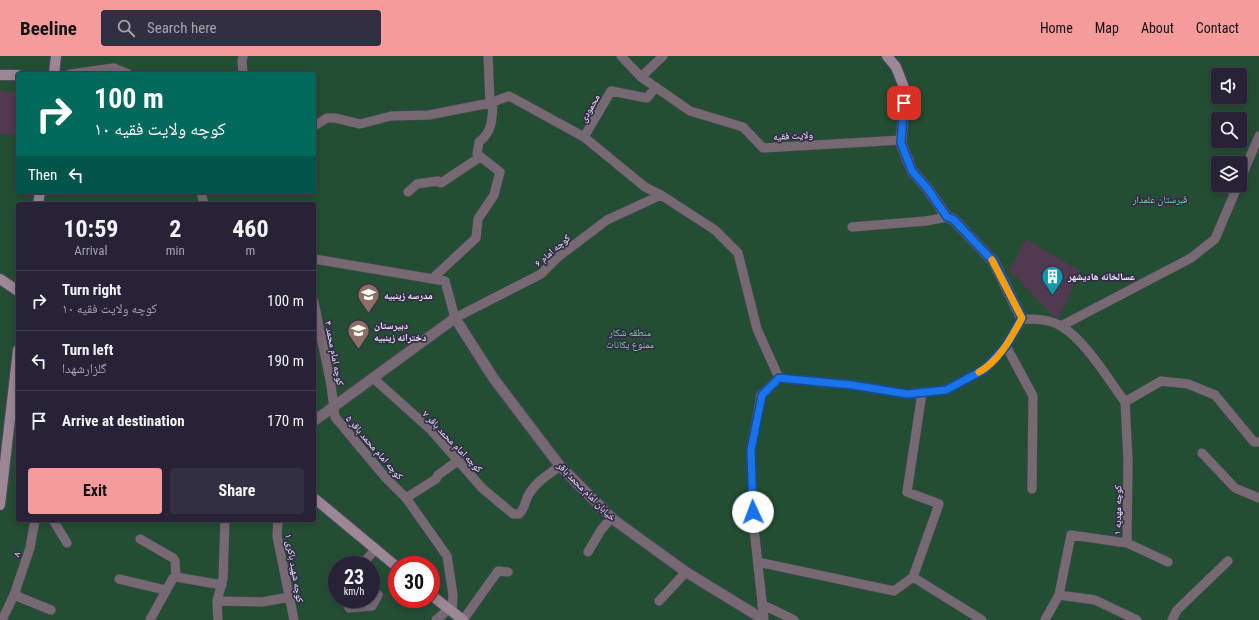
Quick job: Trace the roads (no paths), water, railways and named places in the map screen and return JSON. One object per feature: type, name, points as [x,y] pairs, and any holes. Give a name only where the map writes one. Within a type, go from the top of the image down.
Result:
[{"type":"main road","points":[[54,72],[56,56]]},
{"type":"main road","points":[[887,56],[896,67],[906,90],[901,143],[912,171],[927,188],[947,217],[953,219],[994,262],[1022,318]]},
{"type":"main road","points":[[0,75],[16,76]]},
{"type":"main road","points":[[0,279],[5,285],[16,290]]},
{"type":"main road","points":[[0,505],[16,367]]},
{"type":"main road","points":[[316,500],[388,560]]},
{"type":"main road","points":[[440,602],[463,620]]},
{"type":"street","points":[[243,56],[243,72]]},
{"type":"street","points":[[433,278],[476,238],[478,219],[494,195],[500,172],[477,154],[479,142],[486,136],[491,128],[488,56]]},
{"type":"street","name":"ولایت فقیه","points":[[621,56],[642,77],[690,111],[743,127],[763,148],[902,140]]},
{"type":"street","points":[[642,77],[663,56]]},
{"type":"street","points":[[88,72],[114,68],[123,72]]},
{"type":"street","name":"محمودی","points":[[584,137],[611,91],[647,98],[656,87]]},
{"type":"street","points":[[316,125],[326,118],[335,118],[360,124],[391,116],[429,115],[491,102],[509,96],[584,137],[645,187],[661,195],[715,230],[738,253],[757,329],[779,378]]},
{"type":"street","points":[[1247,164],[1259,136]]},
{"type":"street","points":[[408,192],[417,184],[438,181],[441,183],[480,157]]},
{"type":"street","points":[[1061,326],[1191,258],[1215,239],[1235,192]]},
{"type":"street","name":"کوچه امام ۶","points":[[455,318],[541,274],[558,257],[607,220],[661,195]]},
{"type":"street","points":[[852,227],[926,221],[947,217]]},
{"type":"street","points":[[316,259],[445,281],[455,318],[316,420]]},
{"type":"street","name":"کوچه امام محمد ۴","points":[[316,312],[331,386],[333,408]]},
{"type":"street","name":"خیابان امام محمد باقر","points":[[455,318],[494,379],[560,466],[612,517],[686,572],[760,619]]},
{"type":"street","points":[[779,378],[852,385],[907,394],[946,390],[985,369],[1006,346],[1022,318],[1042,320],[1061,326],[1084,346],[1125,402],[1161,381],[1188,384],[1215,395],[1254,442],[1259,442]]},
{"type":"street","points":[[1006,346],[1033,396],[1032,489]]},
{"type":"street","name":"کوچه امام محمد باقر ۷","points":[[373,378],[431,430],[459,460],[482,488],[513,514],[519,514],[522,512],[529,494],[542,478],[560,466]]},
{"type":"street","points":[[760,619],[762,606],[754,528],[751,450],[762,395],[779,378]]},
{"type":"street","points":[[758,562],[894,591],[913,577],[939,504],[907,492],[922,393]]},
{"type":"street","name":"کوچه مهدیه ۱","points":[[1045,620],[1058,595],[1071,535],[1127,543],[1128,460],[1125,402]]},
{"type":"street","name":"کوچه امام محمد باقر ۵","points":[[333,408],[335,417],[385,477],[406,498],[447,556],[453,595],[450,610]]},
{"type":"street","points":[[1202,453],[1235,488],[1259,498]]},
{"type":"street","points":[[406,498],[436,479],[438,475],[459,460]]},
{"type":"street","points":[[588,552],[601,530],[612,517]]},
{"type":"street","name":"۸","points":[[2,620],[14,595],[30,548],[35,522]]},
{"type":"street","points":[[54,522],[67,543]]},
{"type":"street","points":[[218,620],[217,601],[223,579],[225,522]]},
{"type":"street","name":"کوچه شهید باکری ۱","points":[[278,522],[277,536],[294,620]]},
{"type":"street","points":[[140,539],[173,558],[175,561],[176,577]]},
{"type":"street","points":[[1127,543],[1168,562]]},
{"type":"street","points":[[369,556],[375,550]]},
{"type":"street","points":[[1172,620],[1178,610],[1228,561]]},
{"type":"street","points":[[463,620],[474,602],[498,571],[508,572]]},
{"type":"street","points":[[660,601],[686,572]]},
{"type":"street","points":[[150,620],[171,580],[176,577],[222,585]]},
{"type":"street","points":[[913,577],[982,620]]},
{"type":"street","points":[[119,579],[165,590]]},
{"type":"street","points":[[14,595],[51,610]]},
{"type":"street","points":[[1058,595],[1095,600],[1137,620]]},
{"type":"street","points":[[217,601],[262,602],[289,597]]},
{"type":"street","points":[[762,606],[794,620]]},
{"type":"street","points":[[436,620],[450,610]]},
{"type":"place","name":"عسالخانه هادیشهر","points":[[1052,296]]},
{"type":"place","name":"مدرسه زینبیه","points":[[369,314]]},
{"type":"place","name":"دبیرستان دخترانه زینبیه","points":[[358,350]]},
{"type":"park label","name":"قبرستان علمدار","points":[[1160,199]]},
{"type":"park label","name":"منطقه شکار ممنوع یکانات","points":[[630,338]]}]
